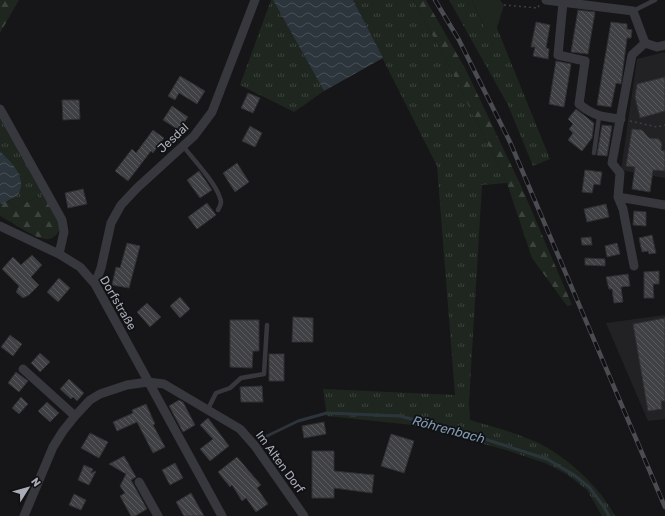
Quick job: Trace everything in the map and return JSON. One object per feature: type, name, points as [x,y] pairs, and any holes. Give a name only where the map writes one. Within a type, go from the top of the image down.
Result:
[{"type":"street","name":"Jesdal","points":[[95,284],[101,268],[111,223],[122,204],[136,188],[183,146],[205,123],[212,112],[256,0]]},
{"type":"street","points":[[546,0],[633,11],[645,43]]},
{"type":"street","points":[[563,2],[558,55],[585,60],[579,104],[599,117],[621,119]]},
{"type":"street","points":[[645,43],[658,47],[665,45]]},
{"type":"street","points":[[634,266],[623,209],[618,197],[620,173],[612,163],[632,55],[645,43]]},
{"type":"street","points":[[0,109],[62,220],[64,232],[59,254]]},
{"type":"street","points":[[618,197],[665,205]]},
{"type":"street","name":"Dorfstraße","points":[[0,226],[59,254],[80,267],[95,284],[221,516]]},
{"type":"street","points":[[23,369],[75,416]]},
{"type":"street","name":"Im Alten Dorf","points":[[24,516],[53,447],[75,416],[90,400],[100,394],[127,385],[148,382],[164,384],[226,419],[245,434],[304,516]]},
{"type":"street","points":[[139,482],[158,516]]},
{"type":"lane","points":[[633,11],[655,0]]},
{"type":"lane","points":[[594,153],[599,117]]},
{"type":"lane","points":[[183,146],[221,198],[221,204],[218,210]]},
{"type":"lane","points":[[208,409],[216,393],[230,388],[241,378],[264,374],[267,325]]},
{"type":"path","points":[[504,4],[538,8],[539,0]]},
{"type":"path","points":[[621,119],[657,126],[665,125]]},
{"type":"shaded area","points":[[665,52],[665,178],[621,170],[637,59]]},
{"type":"shaded area","points":[[665,315],[665,419],[648,421],[606,323]]},
{"type":"green space","points":[[0,0],[19,0],[0,33]]},
{"type":"green space","points":[[271,0],[273,0],[324,91],[294,112],[240,85]]},
{"type":"green space","points":[[353,0],[413,0],[444,56],[507,183],[482,185],[469,402],[470,420],[522,436],[554,452],[590,482],[600,493],[615,516],[602,516],[587,490],[568,475],[545,463],[506,450],[413,425],[327,416],[323,389],[455,395],[437,166]]},
{"type":"green space","points":[[413,0],[426,0],[466,70],[522,188],[572,305],[567,306],[532,258],[507,183],[444,56]]},
{"type":"green space","points":[[449,0],[472,0],[485,28],[497,28],[550,159],[533,166],[508,105]]},
{"type":"green space","points":[[472,0],[500,0],[504,5],[497,28],[485,28]]},
{"type":"green space","points":[[0,115],[44,194],[15,208],[9,201],[20,188],[21,181],[20,175],[16,169],[0,151]]},
{"type":"green space","points":[[44,194],[58,220],[60,229],[52,238],[40,238],[0,216],[0,203],[9,201],[15,208]]},
{"type":"water","points":[[273,0],[353,0],[383,58],[324,91]]},
{"type":"water","points":[[0,151],[14,166],[20,176],[21,182],[21,188],[18,195],[2,204],[0,203]]},
{"type":"building","points":[[578,10],[595,12],[588,54],[571,52]]},
{"type":"building","points":[[536,22],[550,25],[546,48],[549,49],[548,59],[533,56],[535,47],[531,47]]},
{"type":"building","points":[[611,22],[627,24],[627,29],[632,30],[631,38],[627,38],[621,84],[616,83],[611,107],[597,105]]},
{"type":"building","points":[[556,61],[571,64],[564,107],[549,104]]},
{"type":"building","points":[[180,76],[205,91],[197,104],[179,93],[175,100],[168,96]]},
{"type":"building","points":[[665,77],[665,111],[640,118],[635,97],[637,84]]},
{"type":"building","points":[[248,93],[260,98],[253,113],[241,108]]},
{"type":"building","points":[[62,100],[79,100],[80,119],[63,120]]},
{"type":"building","points":[[172,106],[188,117],[179,130],[163,120]]},
{"type":"building","points":[[576,109],[594,123],[592,138],[582,151],[568,140],[573,133],[569,129],[573,124],[568,119]]},
{"type":"building","points":[[602,125],[612,126],[607,156],[597,155]]},
{"type":"building","points":[[250,126],[262,133],[255,147],[242,141]]},
{"type":"building","points":[[632,129],[642,130],[649,138],[659,139],[662,144],[661,150],[665,151],[665,171],[653,170],[650,192],[632,189],[635,167],[626,166]]},
{"type":"building","points":[[153,130],[164,138],[153,153],[151,151],[128,181],[115,171],[132,149],[136,153]]},
{"type":"building","points":[[237,163],[249,182],[235,192],[223,173]]},
{"type":"building","points":[[585,170],[602,172],[600,185],[594,184],[592,193],[582,192]]},
{"type":"building","points":[[199,171],[212,190],[200,198],[187,180]]},
{"type":"building","points":[[83,189],[87,204],[68,208],[65,193]]},
{"type":"building","points":[[207,203],[216,215],[197,229],[188,217]]},
{"type":"building","points":[[606,204],[609,217],[587,222],[584,209]]},
{"type":"building","points":[[634,211],[646,212],[646,226],[633,225]]},
{"type":"building","points":[[652,235],[656,253],[649,254],[648,251],[642,252],[639,238]]},
{"type":"building","points":[[591,237],[592,245],[582,245],[581,238]]},
{"type":"building","points":[[127,243],[140,246],[129,288],[112,285],[116,267],[120,268]]},
{"type":"building","points":[[617,243],[620,254],[607,257],[605,246]]},
{"type":"building","points":[[32,255],[42,265],[31,277],[39,285],[29,295],[23,298],[16,292],[19,286],[2,269],[13,257],[21,265]]},
{"type":"building","points":[[585,258],[605,259],[605,266],[585,265]]},
{"type":"building","points":[[659,271],[659,284],[653,284],[654,298],[644,298],[644,272]]},
{"type":"building","points":[[628,274],[630,286],[621,287],[623,302],[614,303],[612,289],[609,289],[606,277]]},
{"type":"building","points":[[59,278],[70,288],[58,302],[47,292]]},
{"type":"building","points":[[180,297],[190,309],[180,318],[170,306]]},
{"type":"building","points":[[147,303],[161,317],[150,327],[137,312]]},
{"type":"building","points":[[293,317],[313,318],[313,342],[292,342]]},
{"type":"building","points":[[665,318],[665,401],[661,401],[662,409],[648,411],[633,324]]},
{"type":"building","points":[[230,320],[259,320],[259,351],[253,351],[252,368],[230,367]]},
{"type":"building","points":[[10,335],[22,344],[13,356],[1,347]]},
{"type":"building","points":[[40,353],[50,362],[40,372],[31,363]]},
{"type":"building","points":[[269,354],[284,354],[284,381],[269,381]]},
{"type":"building","points":[[16,372],[28,381],[19,392],[8,383]]},
{"type":"building","points":[[69,379],[84,393],[77,401],[73,397],[71,399],[60,389]]},
{"type":"building","points":[[262,386],[263,402],[241,402],[240,387]]},
{"type":"building","points":[[21,397],[28,404],[19,414],[12,408]]},
{"type":"building","points":[[179,400],[183,402],[195,425],[183,432],[169,406]]},
{"type":"building","points":[[47,402],[59,413],[50,422],[38,411]]},
{"type":"building","points":[[146,404],[155,424],[153,425],[165,447],[153,453],[137,422],[117,431],[113,422],[133,413],[132,410]]},
{"type":"building","points":[[208,418],[229,446],[210,461],[200,449],[213,439],[200,425]]},
{"type":"building","points":[[324,422],[326,434],[304,438],[302,426]]},
{"type":"building","points":[[90,433],[108,442],[99,458],[81,448]]},
{"type":"building","points":[[391,434],[414,441],[404,473],[381,466]]},
{"type":"building","points":[[312,451],[334,451],[334,471],[374,475],[372,493],[334,488],[334,498],[312,498]]},
{"type":"building","points":[[124,456],[136,477],[131,480],[147,509],[135,516],[131,516],[120,496],[125,493],[120,486],[126,474],[109,464]]},
{"type":"building","points":[[237,457],[261,485],[257,488],[268,504],[256,512],[246,498],[242,501],[232,485],[230,487],[218,472]]},
{"type":"building","points":[[175,463],[183,478],[170,485],[162,470]]},
{"type":"building","points":[[84,465],[93,469],[91,473],[96,471],[89,485],[78,480]]},
{"type":"building","points":[[191,493],[204,516],[184,516],[176,502]]},
{"type":"building","points":[[74,494],[86,500],[81,510],[69,505]]},
{"type":"waterway","name":"Röhrenbach","points":[[267,436],[298,421],[327,413],[400,416],[469,434],[547,459],[574,475],[589,487],[609,516]]},
{"type":"railway","points":[[435,0],[459,40],[510,142],[665,507]]}]
